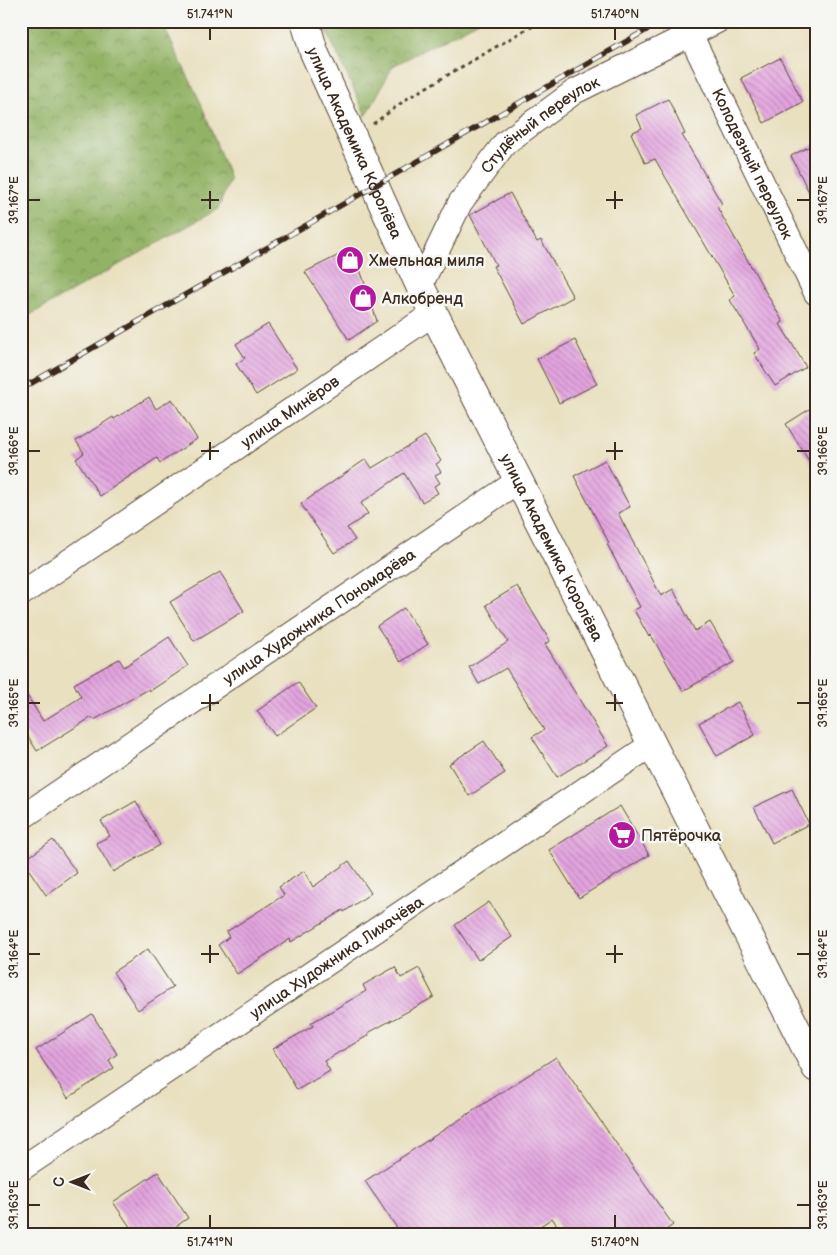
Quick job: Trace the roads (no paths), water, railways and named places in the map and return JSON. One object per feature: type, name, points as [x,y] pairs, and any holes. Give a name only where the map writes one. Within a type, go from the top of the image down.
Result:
[{"type":"street","name":"улица Академика Королёва","points":[[305,21],[314,52],[420,286],[816,1068]]},
{"type":"street","name":"Студёный переулок","points":[[420,286],[460,203],[505,143],[574,92],[717,21]]},
{"type":"street","name":"Колодезный переулок","points":[[690,34],[816,293]]},
{"type":"street","name":"улица Минёров","points":[[21,594],[434,313]]},
{"type":"street","name":"улица Художника Пономарёва","points":[[21,818],[518,480]]},
{"type":"street","name":"улица Художника Лихачёва","points":[[21,1169],[651,745]]},
{"type":"railway","points":[[21,389],[662,21]]},
{"type":"place","name":"Хмельная миля","points":[[350,260]]},
{"type":"place","name":"Алкобренд","points":[[363,298]]},
{"type":"place","name":"Пятёрочка","points":[[622,835]]}]
